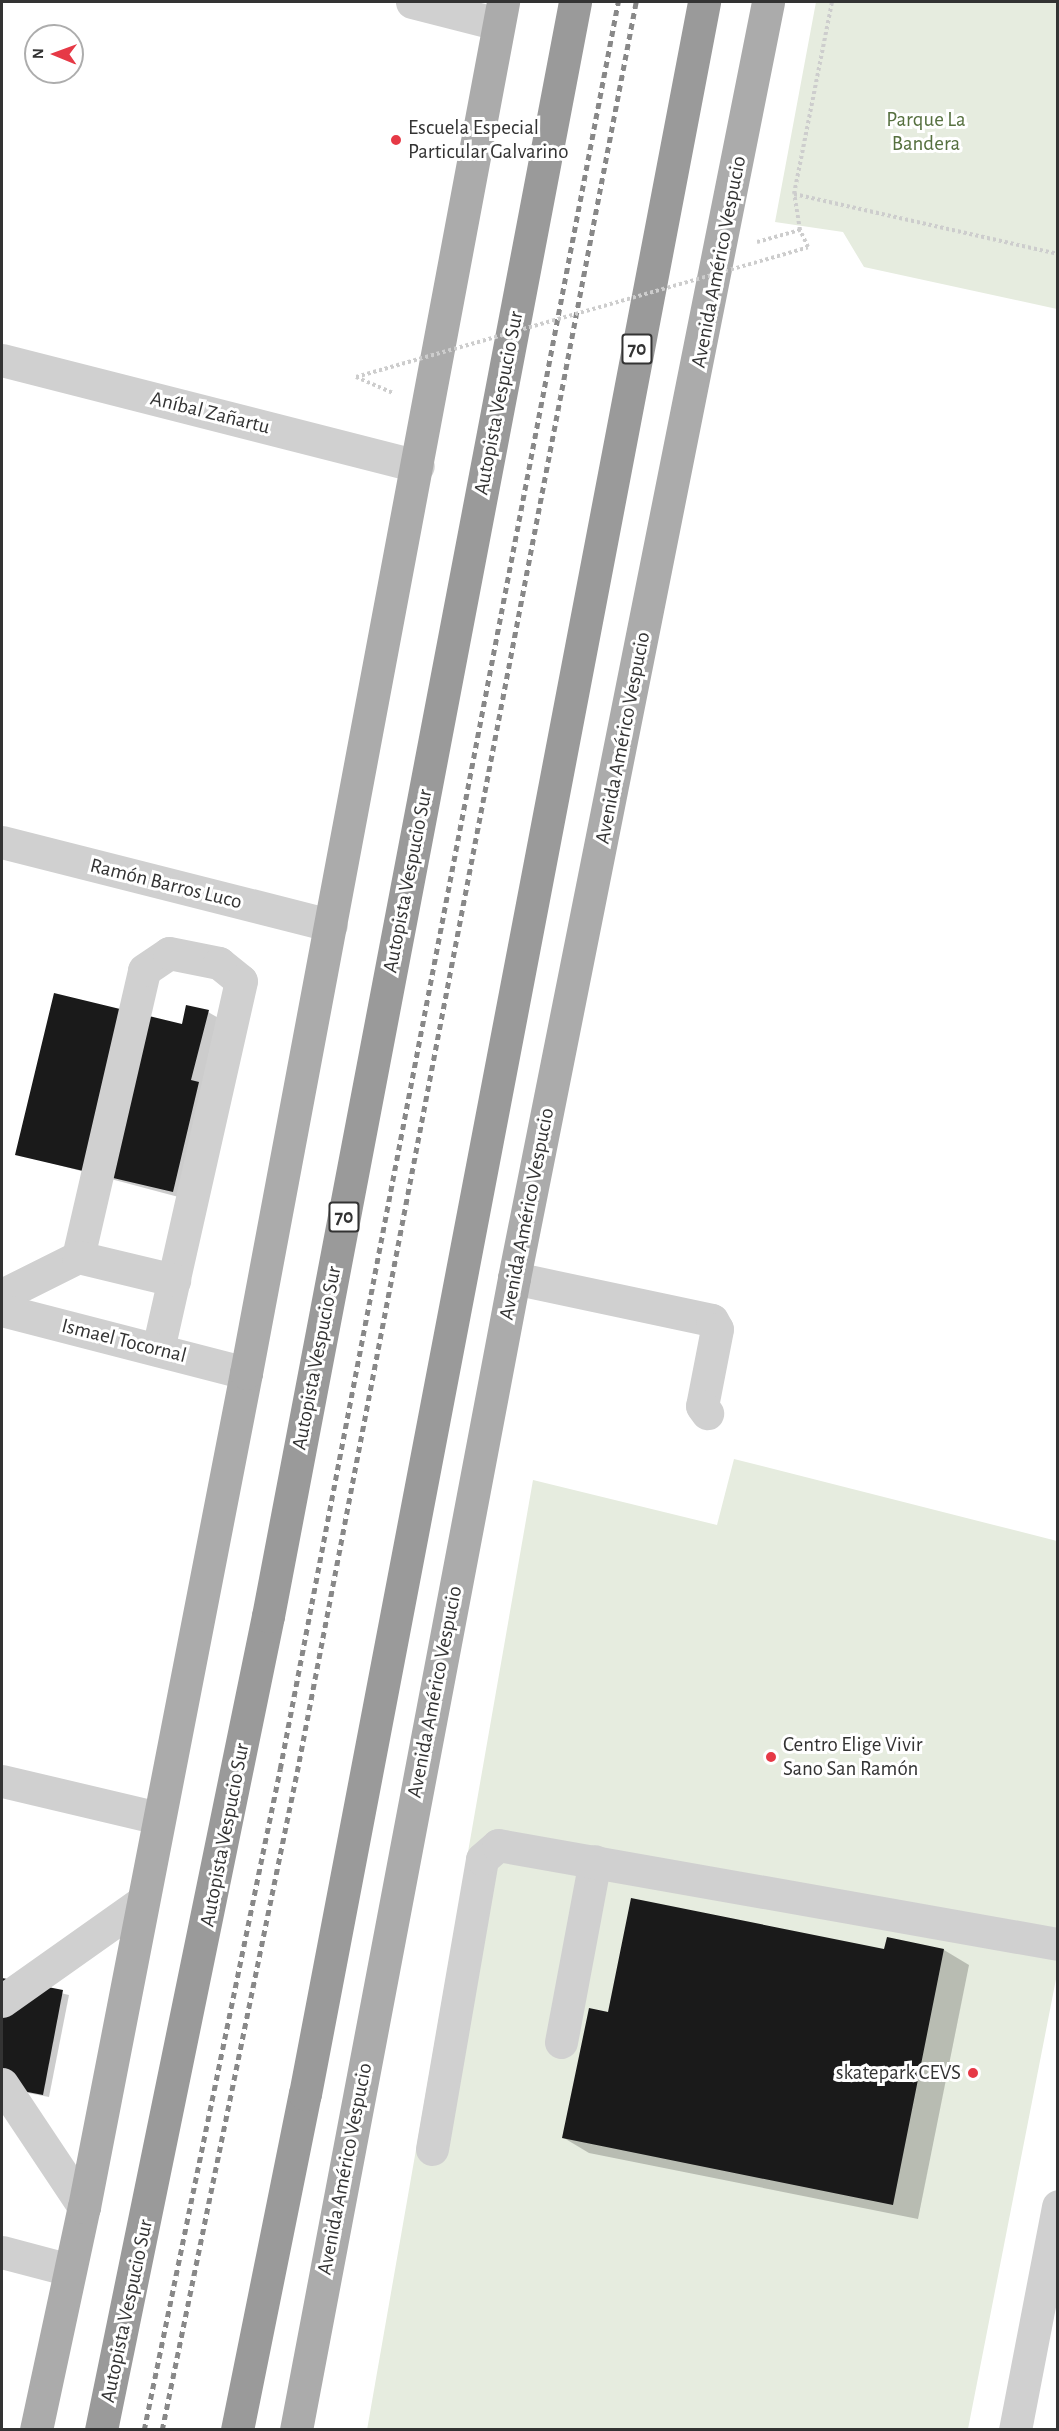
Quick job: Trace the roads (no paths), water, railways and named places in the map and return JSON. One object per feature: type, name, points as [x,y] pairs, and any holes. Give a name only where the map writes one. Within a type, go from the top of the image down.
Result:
[{"type":"highway","name":"Autopista Vespucio Sur","points":[[101,2430],[268,1616],[575,2]]},
{"type":"highway","name":"70","points":[[237,2430],[444,1370],[704,2]]},
{"type":"highway","points":[[686,92],[715,2]]},
{"type":"main road","name":"Avenida Américo Vespucio","points":[[296,2430],[513,1278],[768,2]]},
{"type":"main road","points":[[36,2430],[84,2207],[246,1373],[418,466],[500,13]]},
{"type":"street","points":[[412,2],[500,13]]},
{"type":"street","name":"Aníbal Zañartu","points":[[2,360],[418,466]]},
{"type":"street","name":"Ramón Barros Luco","points":[[2,842],[331,925]]},
{"type":"street","points":[[78,1257],[144,970],[170,953],[219,963],[241,981],[158,1350]]},
{"type":"street","points":[[2,1295],[78,1257],[174,1280]]},
{"type":"street","points":[[513,1278],[712,1320],[717,1329],[702,1406],[707,1413]]},
{"type":"street","name":"Ismael Tocornal","points":[[2,1310],[246,1373]]},
{"type":"street","points":[[2,1781],[159,1818]]},
{"type":"street","points":[[432,2149],[486,1852],[504,1844],[1058,1944]]},
{"type":"street","points":[[561,2042],[596,1861]]},
{"type":"street","points":[[2,2001],[142,1902]]},
{"type":"street","points":[[2,2084],[84,2207]]},
{"type":"street","points":[[1015,2430],[1058,2206]]},
{"type":"street","points":[[2,2252],[70,2270]]},
{"type":"railway","points":[[144,2430],[280,1769],[618,2]]},
{"type":"railway","points":[[162,2430],[297,1772],[636,2]]},
{"type":"place","name":"Escuela Especial Particular Galvarino","points":[[396,140]]},
{"type":"place","name":"Centro Elige Vivir Sano San Ramón","points":[[771,1757]]},
{"type":"place","name":"skatepark CEVS","points":[[973,2073]]},
{"type":"park label","name":"Parque La Bandera","points":[[926,132]]}]
